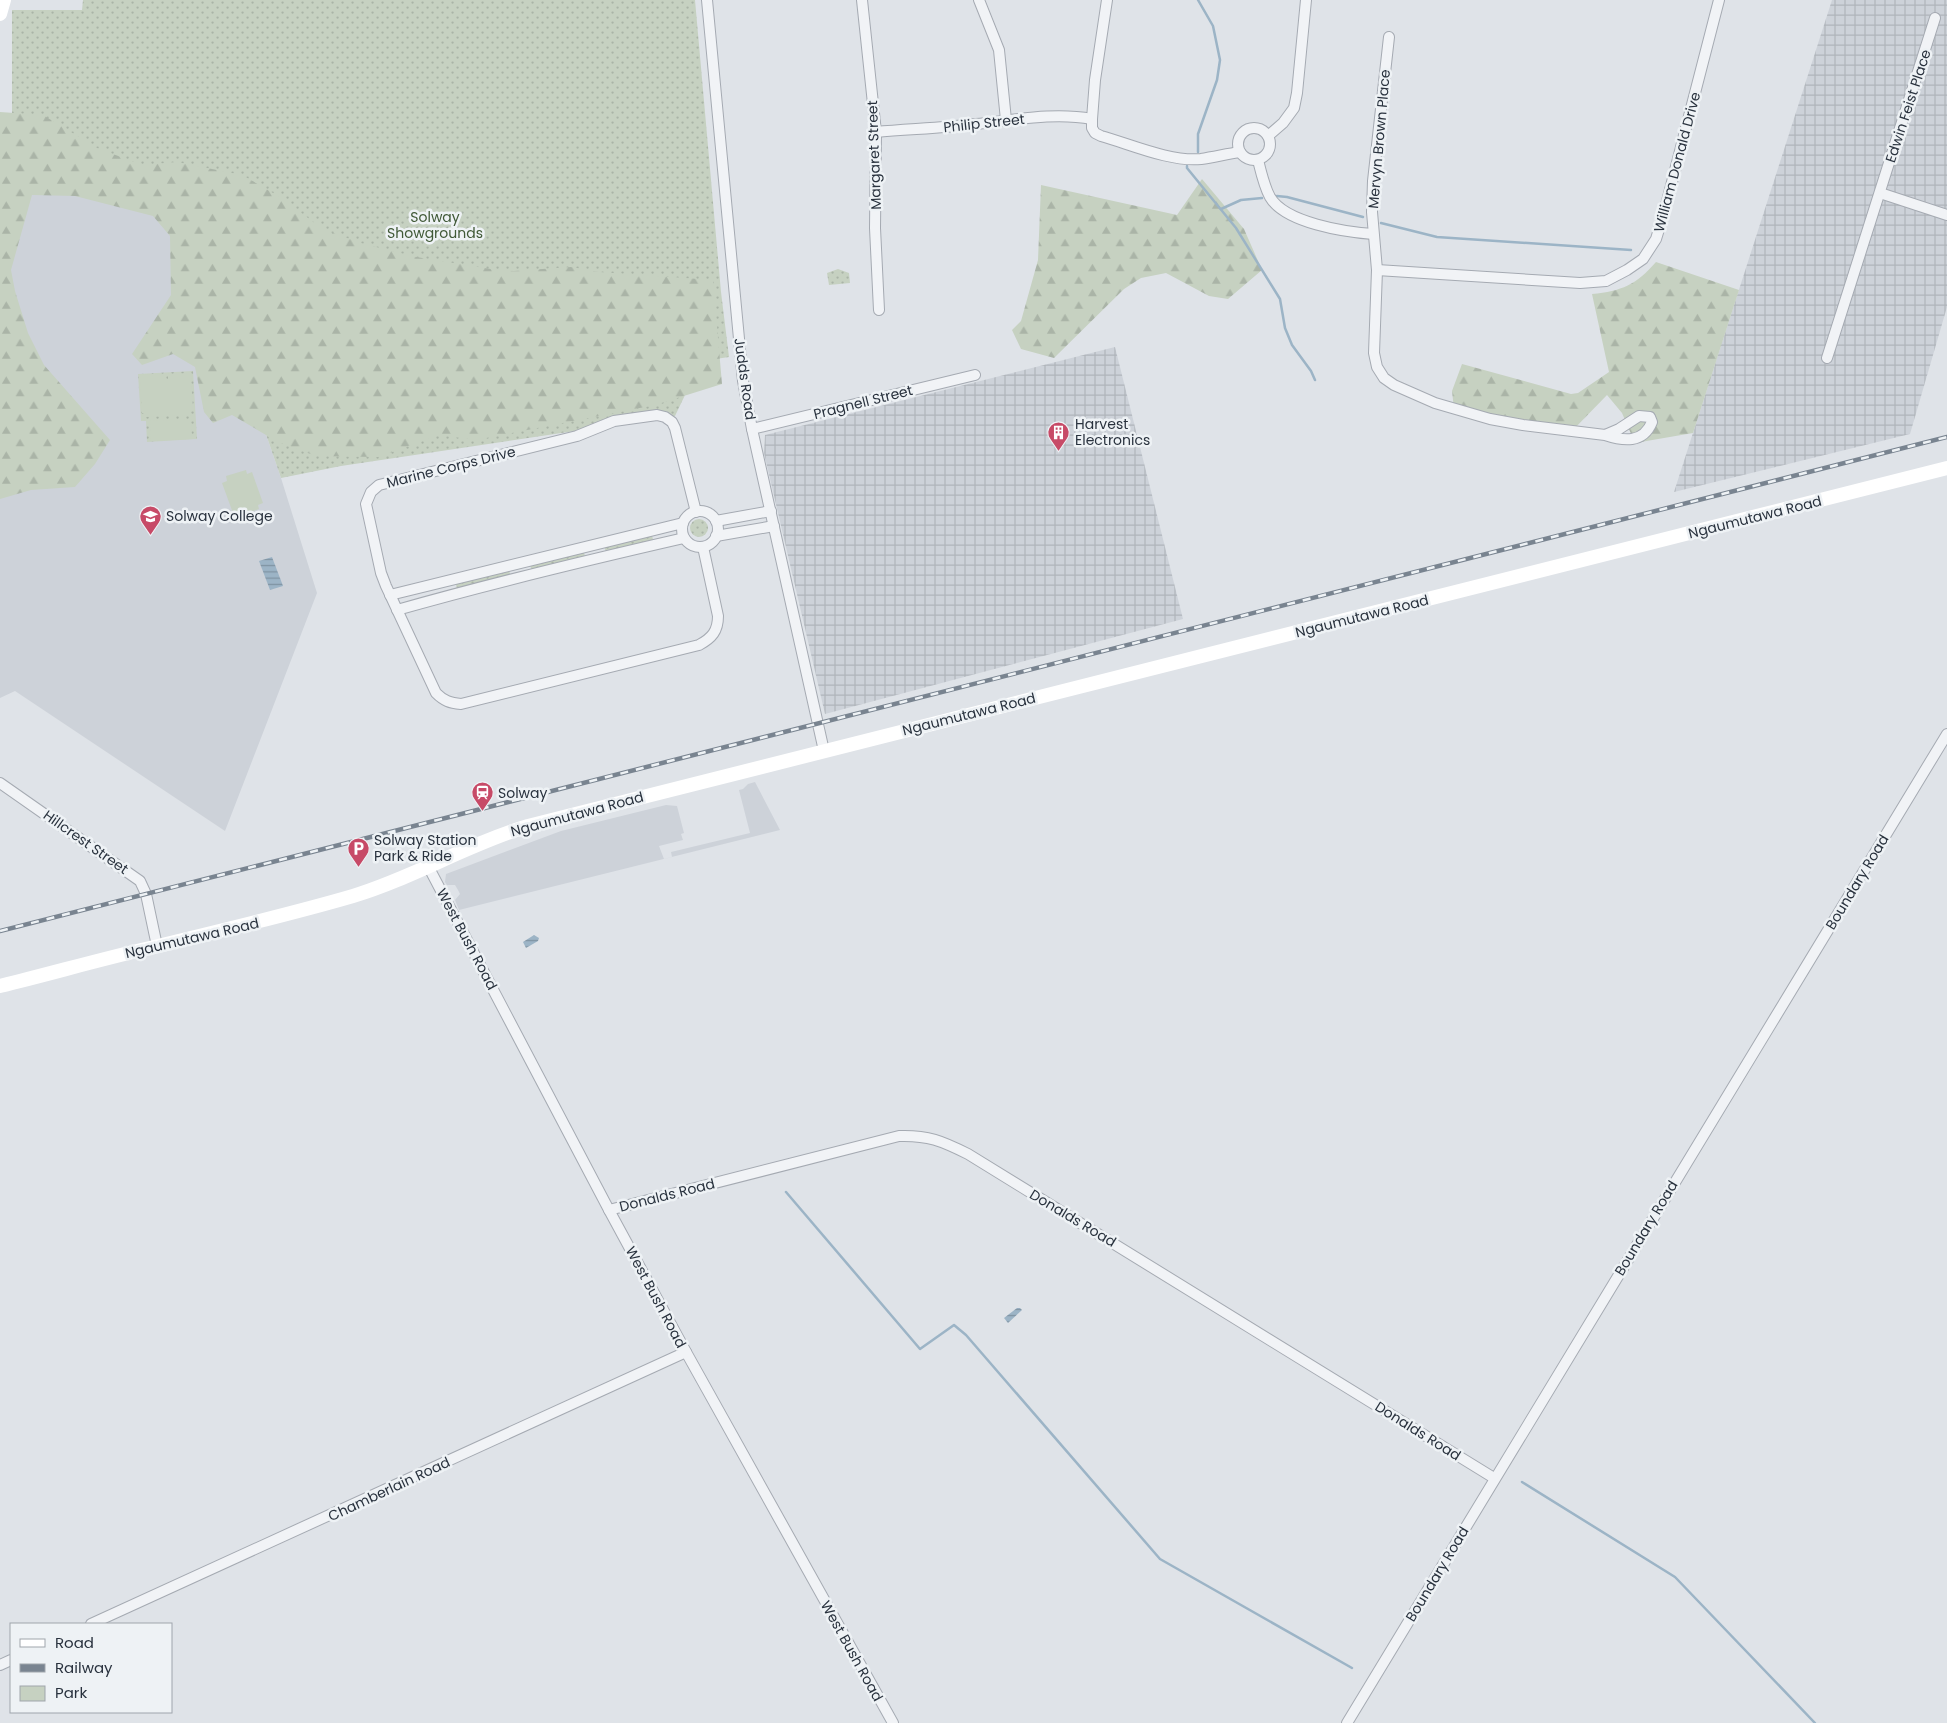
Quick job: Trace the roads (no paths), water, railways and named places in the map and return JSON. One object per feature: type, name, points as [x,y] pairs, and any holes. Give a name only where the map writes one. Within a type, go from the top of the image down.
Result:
[{"type":"main road","points":[[0,14],[4,0]]},
{"type":"main road","name":"Ngaumutawa Road","points":[[0,986],[157,946],[259,923],[354,895],[428,866],[489,839],[528,826],[1947,468]]},
{"type":"street","name":"Judds Road","points":[[708,0],[743,381],[824,751]]},
{"type":"street","name":"Margaret Street","points":[[862,0],[876,132],[875,228],[879,310]]},
{"type":"street","points":[[979,0],[999,50],[1006,120]]},
{"type":"street","points":[[1107,0],[1095,80],[1092,119],[1092,128],[1095,132],[1101,136],[1169,156],[1200,159],[1240,152]]},
{"type":"street","points":[[1268,136],[1283,123],[1294,108],[1306,0]]},
{"type":"street","name":"William Donald Drive","points":[[1376,270],[1580,283],[1606,281],[1643,259],[1656,239],[1664,213],[1719,0]]},
{"type":"street","name":"Edwin Feist Place","points":[[1827,358],[1935,18]]},
{"type":"street","name":"Mervyn Brown Place","points":[[1389,38],[1373,181],[1373,234],[1376,270],[1374,352],[1377,367],[1384,378],[1394,386],[1435,403],[1490,419],[1604,435]]},
{"type":"street","name":"Philip Street","points":[[876,132],[1006,120],[1075,116],[1092,119]]},
{"type":"street","points":[[1254,128],[1265,132],[1268,136],[1269,151],[1263,158],[1258,160],[1247,159],[1240,152],[1238,141],[1244,131],[1254,128]]},
{"type":"street","points":[[1258,160],[1270,198],[1284,211],[1306,221],[1343,232],[1373,234]]},
{"type":"street","points":[[1880,193],[1947,215]]},
{"type":"street","name":"Pragnell Street","points":[[752,429],[975,375]]},
{"type":"street","name":"Marine Corps Drive","points":[[696,512],[675,428],[672,422],[665,417],[657,415],[614,421],[577,436],[378,485],[371,492],[366,504],[381,573],[436,693],[444,700],[462,704],[699,645],[710,639],[718,625],[718,616],[703,547]]},
{"type":"street","points":[[716,522],[771,511]]},
{"type":"street","points":[[696,512],[708,513],[718,527],[712,543],[703,547],[690,545],[684,538],[682,529],[686,518],[696,512]]},
{"type":"street","points":[[390,595],[683,523]]},
{"type":"street","points":[[716,536],[774,526]]},
{"type":"street","points":[[397,610],[597,558],[684,538]]},
{"type":"street","points":[[593,545],[597,558]]},
{"type":"street","points":[[519,563],[522,578]]},
{"type":"street","points":[[444,583],[448,596]]},
{"type":"street","name":"Boundary Road","points":[[1347,1723],[1947,734]]},
{"type":"street","name":"Hillcrest Street","points":[[0,783],[140,881],[146,894],[157,946]]},
{"type":"street","name":"West Bush Road","points":[[428,866],[609,1210],[892,1723]]},
{"type":"street","name":"Donalds Road","points":[[609,1210],[899,1136],[920,1136],[943,1142],[968,1154],[1188,1288],[1494,1478]]},
{"type":"street","name":"Chamberlain Road","points":[[93,1623],[423,1474],[686,1352]]},
{"type":"water","points":[[272,557],[283,586],[270,590],[259,561]]},
{"type":"water","points":[[534,935],[539,938],[538,941],[526,948],[523,942]]},
{"type":"water","points":[[1017,1308],[1022,1310],[1008,1323],[1004,1318]]},
{"type":"waterway","points":[[1198,0],[1213,26],[1220,60],[1217,80],[1198,134],[1198,152]]},
{"type":"waterway","points":[[1187,166],[1236,228],[1280,299],[1285,328],[1292,345],[1311,371],[1315,380]]},
{"type":"waterway","points":[[1277,196],[1363,217]]},
{"type":"waterway","points":[[1221,209],[1241,200],[1262,198]]},
{"type":"waterway","points":[[1381,223],[1437,237],[1631,250]]},
{"type":"waterway","points":[[786,1192],[920,1349],[954,1325],[966,1335],[1160,1559],[1352,1668]]},
{"type":"waterway","points":[[1522,1482],[1675,1577],[1815,1723]]},
{"type":"railway","points":[[0,931],[1947,437]]},
{"type":"place","name":"Harvest Electronics","points":[[1059,451]]},
{"type":"place","name":"Solway College","points":[[150,535]]},
{"type":"place","name":"Solway","points":[[482,812]]},
{"type":"place","name":"Solway Station Park & Ride","points":[[358,867]]},
{"type":"park label","name":"Solway Showgrounds","points":[[435,226]]}]
